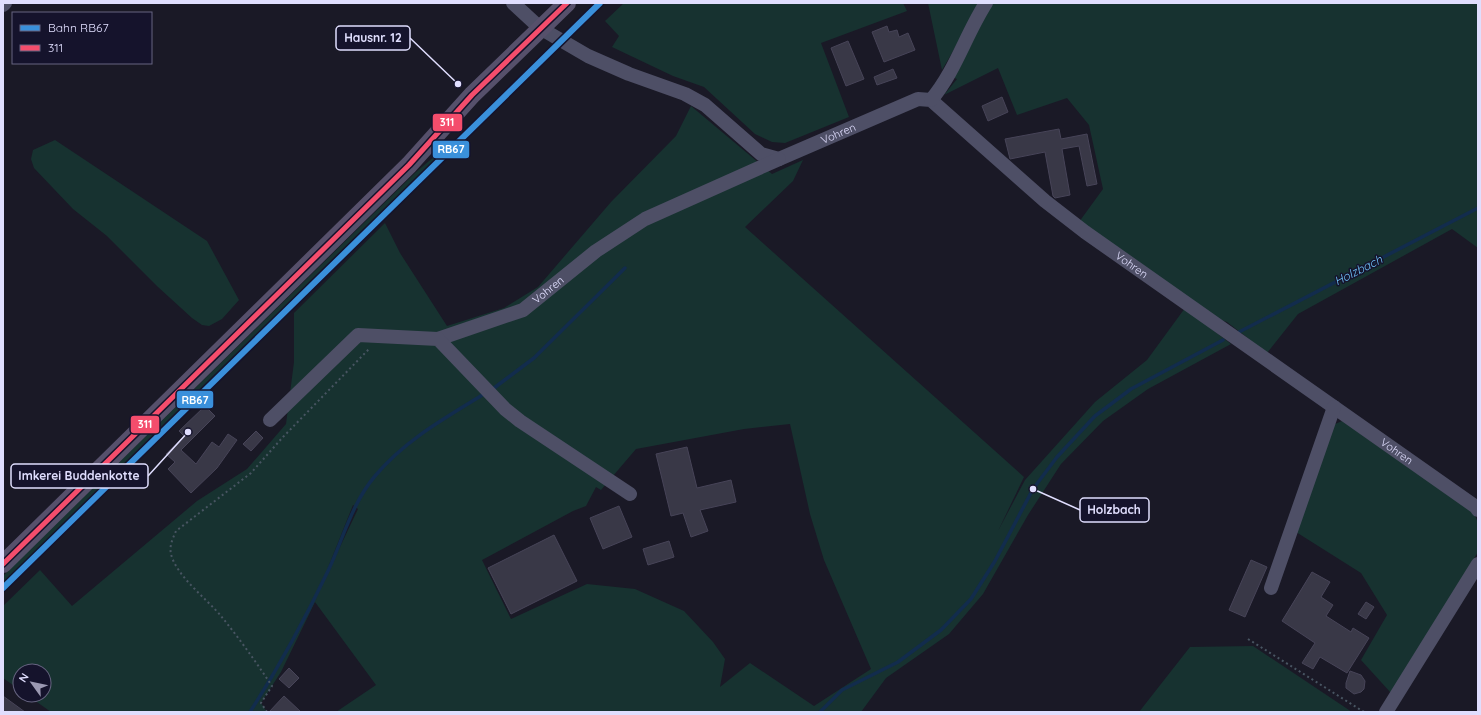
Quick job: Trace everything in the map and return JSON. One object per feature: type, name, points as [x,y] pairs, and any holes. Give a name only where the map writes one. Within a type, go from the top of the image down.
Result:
[{"type":"main road","points":[[3,564],[409,165],[472,95],[567,3]]},
{"type":"street","points":[[513,3],[540,28],[588,56],[629,74],[685,94],[705,106],[761,154],[779,159]]},
{"type":"street","points":[[931,100],[944,85],[970,30],[986,3]]},
{"type":"street","name":"Vohren","points":[[438,339],[523,310],[596,251],[645,219],[918,99],[931,100],[1045,201],[1085,232],[1470,502],[1478,510]]},
{"type":"street","points":[[756,170],[761,162],[761,154]]},
{"type":"street","points":[[270,420],[358,334],[438,339],[505,409],[520,421],[630,494]]},
{"type":"street","points":[[1271,588],[1334,407]]},
{"type":"street","points":[[1386,712],[1478,564]]},
{"type":"path","points":[[267,712],[261,703],[272,686],[220,615],[194,589],[178,568],[170,554],[171,543],[176,531],[251,473],[283,436],[383,336]]},
{"type":"path","points":[[1248,638],[1364,712]]},
{"type":"green space","points":[[624,3],[903,3],[907,11],[821,43],[849,117],[785,143],[772,142],[755,134],[704,87],[673,76],[612,47],[619,36],[605,21]]},
{"type":"green space","points":[[928,3],[981,3],[942,70]]},
{"type":"green space","points":[[991,3],[1478,3],[1478,248],[1452,229],[1298,314],[1267,353],[1227,322],[1215,318],[1079,222],[1103,189],[1089,125],[1067,98],[1017,115],[998,68],[944,95],[957,79],[952,77]]},
{"type":"green space","points":[[691,106],[772,174],[803,160],[793,181],[745,227],[1024,477],[998,531],[1025,480],[1095,402],[1147,360],[1185,308],[1231,344],[1148,389],[1103,421],[1061,464],[1028,515],[983,594],[949,634],[886,678],[861,712],[336,712],[376,685],[315,602],[281,672],[261,703],[267,712],[51,712],[38,703],[52,703],[52,663],[12,663],[12,684],[3,678],[3,606],[40,570],[72,606],[197,501],[247,469],[286,424],[294,362],[294,313],[385,223],[400,253],[447,326],[504,308],[538,287],[611,202],[676,136]],"holes":[[[790,424],[810,514],[824,560],[871,669],[814,706],[750,663],[720,687],[725,659],[713,642],[684,611],[635,589],[587,584],[511,619],[482,560],[573,511],[586,506],[596,487],[601,490],[636,449],[744,429]],[[353,505],[358,509],[318,593]]]},
{"type":"green space","points":[[55,140],[207,241],[239,300],[222,319],[209,326],[202,325],[192,318],[158,287],[107,236],[73,209],[34,168],[31,159],[33,150]]},
{"type":"green space","points":[[435,156],[436,160],[3,585],[3,576],[416,172]]},
{"type":"green space","points":[[1342,421],[1474,513],[1478,523],[1478,552],[1391,693],[1361,660],[1387,615],[1361,573],[1296,532],[1333,425]]},
{"type":"green space","points":[[1253,646],[1352,712],[1139,712],[1190,647]]},
{"type":"building","points":[[887,26],[889,32],[897,30],[899,37],[908,33],[915,50],[884,62],[872,32]]},
{"type":"building","points":[[848,41],[864,79],[846,86],[831,48]]},
{"type":"building","points":[[893,69],[897,78],[877,85],[874,77]]},
{"type":"building","points":[[1002,97],[1008,112],[988,121],[982,106]]},
{"type":"building","points":[[1059,129],[1061,139],[1087,134],[1097,184],[1087,186],[1079,146],[1062,149],[1070,195],[1055,198],[1053,196],[1045,152],[1010,159],[1005,139]]},
{"type":"building","points":[[205,406],[215,416],[181,450],[196,464],[212,442],[219,447],[228,434],[237,440],[217,468],[191,493],[168,469],[175,462],[166,454],[184,436],[179,431]]},
{"type":"building","points":[[256,431],[263,438],[251,451],[243,444]]},
{"type":"building","points":[[687,447],[697,488],[731,480],[736,502],[700,510],[708,531],[691,537],[683,513],[671,516],[656,454]]},
{"type":"building","points":[[619,506],[632,537],[603,549],[590,518]]},
{"type":"building","points":[[554,535],[577,581],[511,614],[488,568]]},
{"type":"building","points":[[669,541],[674,557],[648,565],[643,549]]},
{"type":"building","points":[[1251,560],[1267,567],[1245,617],[1229,610]]},
{"type":"building","points":[[1312,572],[1330,582],[1321,597],[1333,605],[1326,616],[1351,632],[1353,628],[1369,638],[1347,673],[1320,657],[1313,669],[1302,663],[1315,643],[1282,621]]},
{"type":"building","points":[[1366,602],[1374,607],[1366,619],[1358,614]]},
{"type":"building","points":[[289,668],[299,678],[289,688],[279,679]]},
{"type":"building","points":[[1350,671],[1361,675],[1365,681],[1364,689],[1361,692],[1354,694],[1346,688]]},
{"type":"building","points":[[3,696],[25,712],[3,712]]},
{"type":"building","points":[[284,696],[301,712],[269,712]]},
{"type":"waterway","name":"Holzbach","points":[[1239,332],[1478,208]]},
{"type":"waterway","points":[[494,388],[534,358],[625,268]]},
{"type":"waterway","name":"Holzbach","points":[[820,712],[842,690],[898,662],[941,630],[971,599],[995,561],[1033,489],[1057,457],[1095,416],[1131,389],[1223,340]]},
{"type":"waterway","points":[[250,712],[291,643],[328,571],[354,509],[375,476],[399,451],[426,430],[484,394]]},
{"type":"rail line","name":"RB67","points":[[3,588],[600,3]]},
{"type":"transit line","name":"311","points":[[3,564],[409,165],[472,95],[567,3]]},
{"type":"place","name":"Hausnr. 12","points":[[458,84]]},
{"type":"place","name":"Imkerei Buddenkotte","points":[[188,432]]},
{"type":"place","name":"Holzbach","points":[[1033,489]]}]
